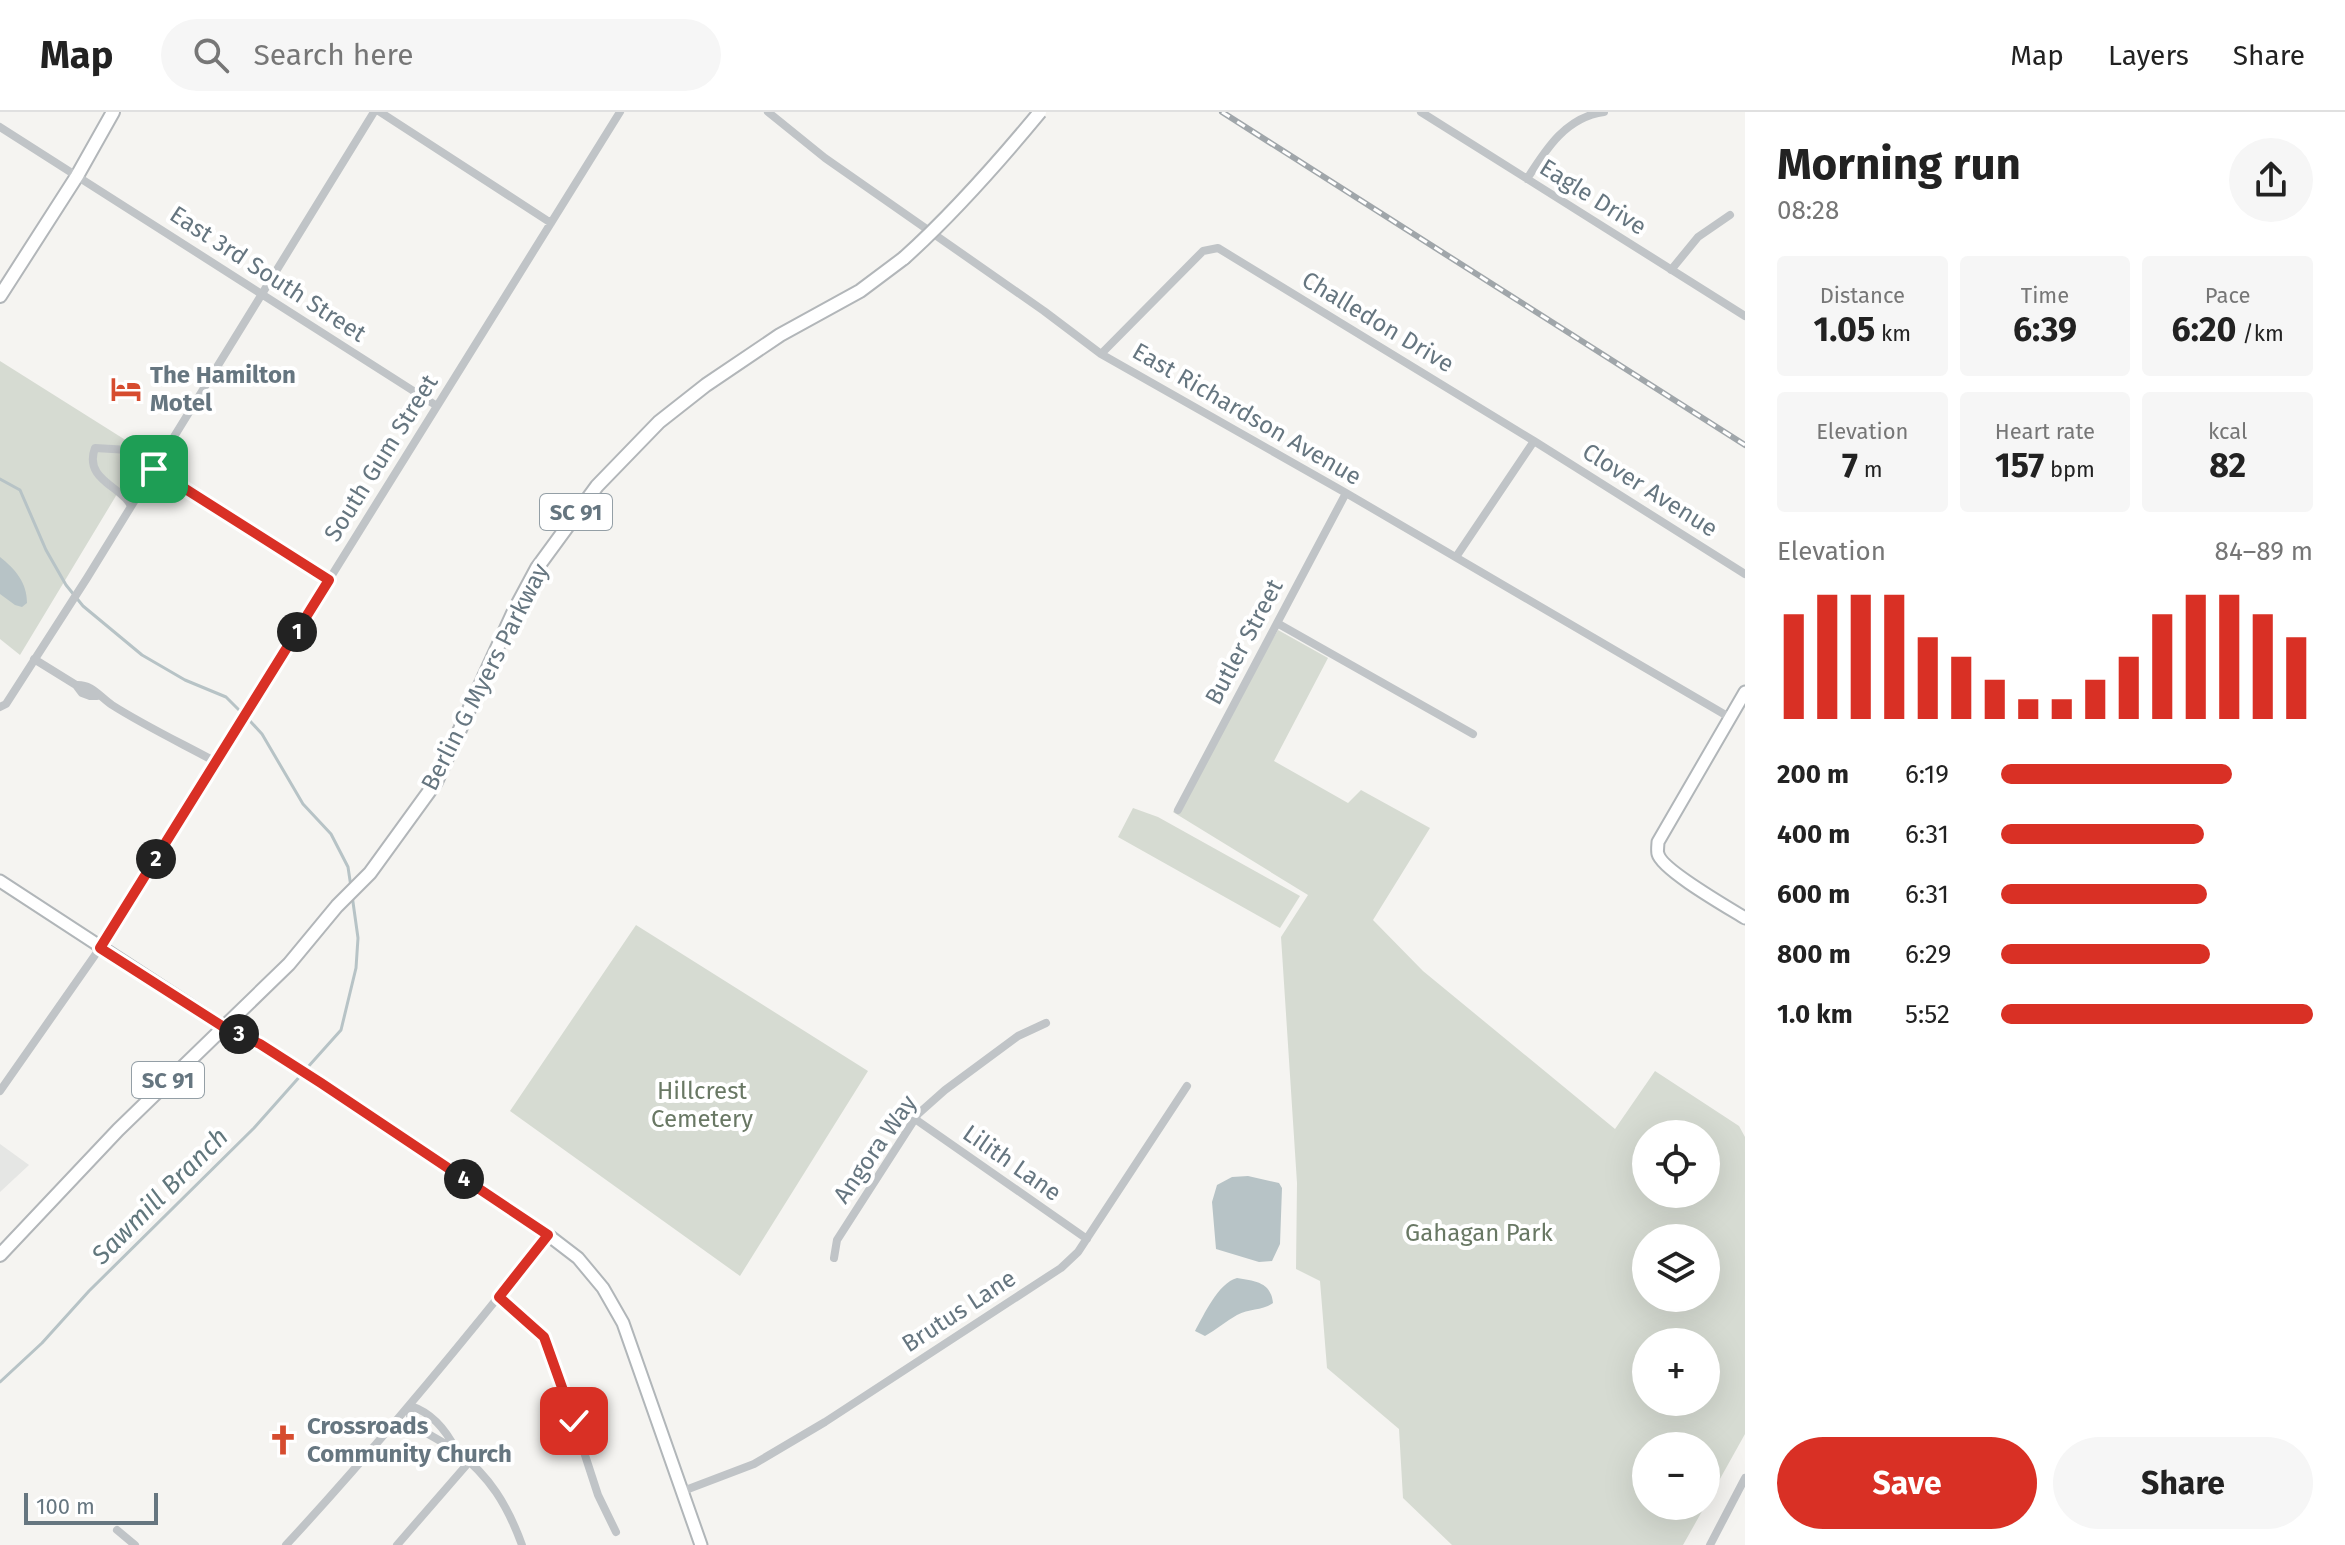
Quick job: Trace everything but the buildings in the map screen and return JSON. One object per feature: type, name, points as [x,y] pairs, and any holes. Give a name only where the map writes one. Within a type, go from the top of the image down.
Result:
[{"type":"main road","name":"Berlin G Myers Parkway","points":[[0,1255],[118,1130],[289,964],[337,906],[370,873],[436,782],[531,579],[597,486],[659,422],[706,385],[780,335],[860,291],[904,258],[980,184],[1040,112]]},
{"type":"main road","points":[[0,296],[77,176],[110,113]]},
{"type":"street","points":[[0,707],[6,704],[69,607],[377,112],[551,223]]},
{"type":"street","name":"South Gum Street","points":[[0,1091],[100,948],[620,112]]},
{"type":"street","name":"East Richardson Avenue","points":[[768,112],[825,158],[1101,354],[1729,717]]},
{"type":"street","name":"Eagle Drive","points":[[1421,112],[1745,316]]},
{"type":"street","points":[[1527,179],[1548,146],[1563,131],[1585,117],[1604,112]]},
{"type":"street","name":"East 3rd South Street","points":[[0,127],[437,406]]},
{"type":"street","points":[[1671,270],[1698,237],[1730,215]]},
{"type":"street","name":"Challedon Drive","points":[[1101,354],[1203,251],[1218,248],[1534,441]]},
{"type":"street","points":[[1456,557],[1534,441]]},
{"type":"street","name":"Clover Avenue","points":[[1534,441],[1745,574]]},
{"type":"street","points":[[131,506],[95,468],[92,461],[95,448],[119,447],[129,450],[329,580]]},
{"type":"street","name":"Butler Street","points":[[1178,810],[1346,493]]},
{"type":"street","points":[[1277,623],[1473,734]]},
{"type":"street","points":[[34,659],[76,685],[86,684],[93,688],[97,696],[216,762]]},
{"type":"street","points":[[1745,692],[1658,842],[1657,853],[1662,863],[1674,873],[1745,918]]},
{"type":"street","points":[[0,881],[222,1026],[260,1044],[321,1083],[578,1258],[603,1288],[623,1323],[701,1545]]},
{"type":"street","name":"Angora Way","points":[[834,1258],[837,1240],[915,1119],[945,1090],[1018,1036],[1046,1023]]},
{"type":"street","name":"Brutus Lane","points":[[682,1488],[754,1464],[825,1422],[1061,1268],[1087,1239],[1187,1086]]},
{"type":"street","name":"Lilith Lane","points":[[915,1119],[1087,1239]]},
{"type":"street","points":[[286,1545],[411,1406],[548,1235]]},
{"type":"street","points":[[499,1297],[544,1337],[598,1495],[616,1532]]},
{"type":"street","points":[[411,1406],[410,1418],[480,1469],[499,1494],[522,1545]]},
{"type":"street","points":[[411,1406],[423,1410],[443,1427],[456,1450]]},
{"type":"street","points":[[397,1545],[470,1461]]},
{"type":"street","points":[[1710,1545],[1745,1478]]},
{"type":"street","points":[[117,1530],[135,1545]]},
{"type":"shaded area","points":[[0,557],[22,582],[27,603],[22,607],[0,594]]},
{"type":"shaded area","points":[[0,1144],[29,1165],[0,1192]]},
{"type":"shaded area","points":[[1248,1176],[1279,1183],[1282,1188],[1280,1244],[1272,1261],[1259,1262],[1216,1249],[1212,1202],[1217,1185],[1232,1177]]},
{"type":"shaded area","points":[[1237,1278],[1265,1287],[1273,1303],[1237,1315],[1205,1336],[1195,1331],[1218,1293]]},
{"type":"green space","points":[[0,361],[143,451],[20,655],[0,639]]},
{"type":"green space","name":"Gahagan Park","points":[[1278,630],[1328,658],[1274,761],[1348,803],[1361,790],[1430,828],[1373,920],[1423,971],[1615,1129],[1655,1071],[1739,1126],[1745,1137],[1745,1434],[1720,1479],[1720,1432],[1632,1432],[1632,1520],[1697,1520],[1683,1545],[1452,1545],[1403,1498],[1399,1429],[1327,1368],[1320,1281],[1296,1269],[1297,1183],[1281,937],[1308,895],[1173,812]]},
{"type":"green space","points":[[1133,808],[1158,817],[1300,896],[1280,928],[1118,837]]},
{"type":"green space","name":"Hillcrest Cemetery","points":[[636,925],[868,1071],[740,1276],[510,1111]]},
{"type":"waterway","points":[[0,479],[20,490],[46,550],[66,585],[83,606],[142,655],[185,680],[226,697],[239,710]]},
{"type":"waterway","points":[[250,721],[262,734],[303,804],[331,834],[348,867],[351,887]]},
{"type":"waterway","points":[[307,1068],[341,1030],[356,968],[358,938],[352,895]]},
{"type":"waterway","name":"Sawmill Branch","points":[[0,1382],[254,1128],[302,1074]]},
{"type":"railway","points":[[1222,112],[1745,445]]},
{"type":"place","name":"The Hamilton Motel","points":[[126,389]]},
{"type":"place","name":"Crossroads Community Church","points":[[283,1440]]},
{"type":"route","points":[[154,469],[329,580],[100,948],[222,1026],[260,1044],[321,1083],[548,1235],[499,1297],[544,1337],[574,1421]]}]
